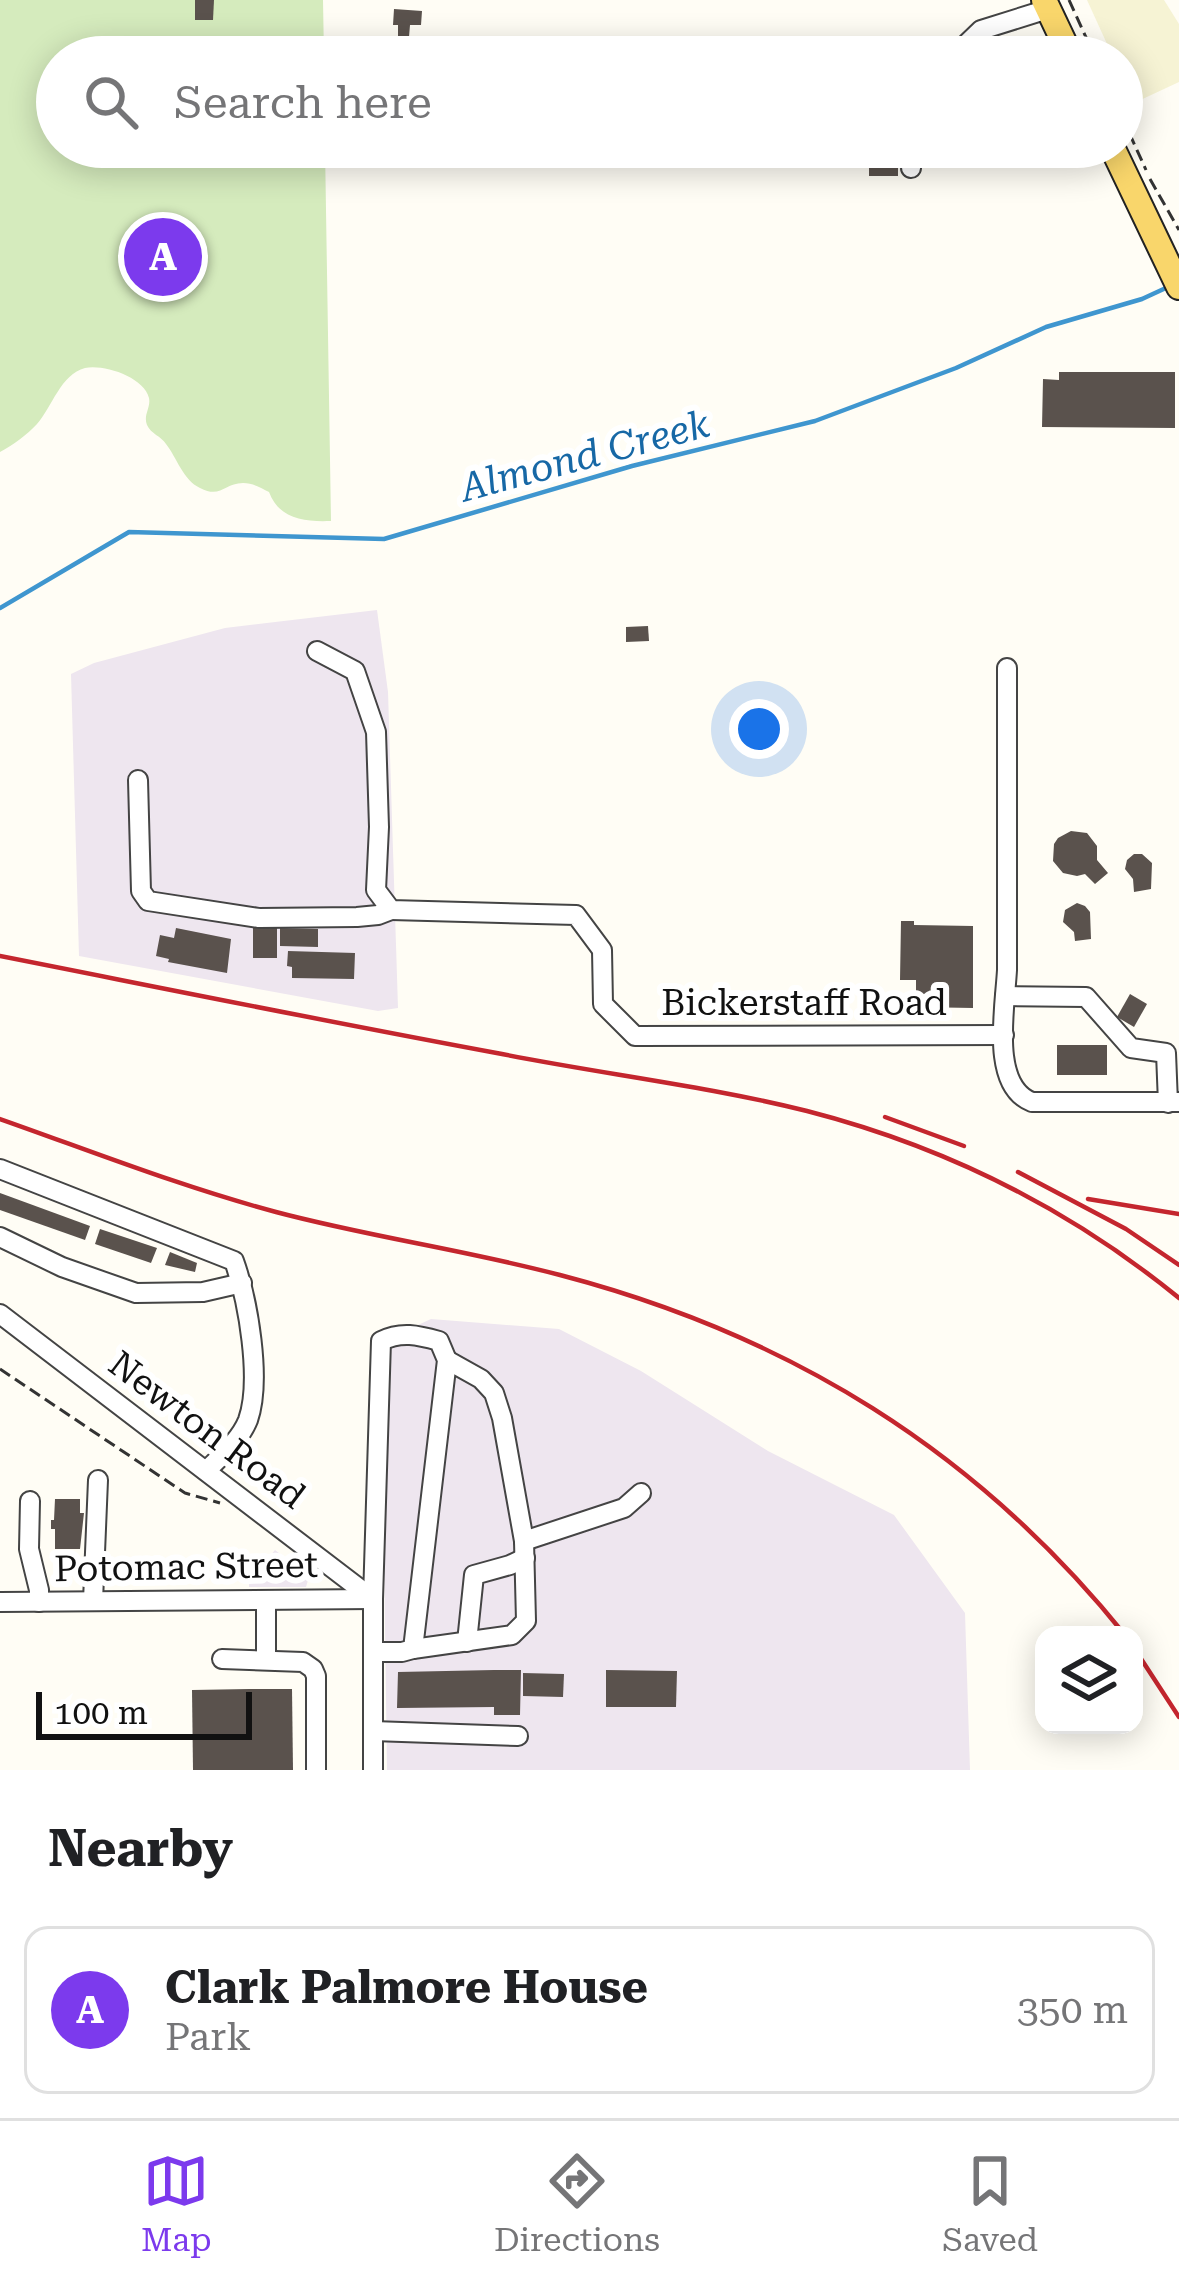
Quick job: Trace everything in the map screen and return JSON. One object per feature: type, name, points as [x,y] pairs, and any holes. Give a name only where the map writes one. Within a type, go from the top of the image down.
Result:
[{"type":"main road","points":[[1053,3],[1064,36]]},
{"type":"main road","points":[[1122,168],[1179,286]]},
{"type":"street","points":[[975,36],[1053,3]]},
{"type":"street","points":[[138,780],[142,891],[148,901],[259,918],[357,917],[391,910],[376,890],[376,732],[355,671],[317,650]]},
{"type":"street","points":[[1006,996],[1086,997],[1131,1048],[1166,1053],[1173,1102],[1032,1102],[1022,1099],[1008,1079],[1004,1035],[1007,668]]},
{"type":"street","name":"Bickerstaff Road","points":[[391,910],[576,915],[602,950],[603,1004],[635,1036],[1004,1035]]},
{"type":"street","points":[[0,1169],[234,1261],[251,1338],[252,1396],[248,1418],[229,1448],[206,1471]]},
{"type":"street","points":[[0,1238],[136,1294],[202,1292],[242,1283]]},
{"type":"street","name":"Newton Road","points":[[0,1313],[373,1599]]},
{"type":"street","points":[[373,1770],[381,1342],[395,1334],[439,1341],[447,1360],[413,1649]]},
{"type":"street","points":[[373,1652],[512,1636],[526,1621],[524,1550],[502,1418],[494,1393],[481,1379],[447,1360]]},
{"type":"street","points":[[93,1601],[98,1480]]},
{"type":"street","points":[[467,1642],[474,1574],[510,1565],[524,1550],[624,1508],[641,1493]]},
{"type":"street","points":[[30,1501],[28,1549],[40,1602]]},
{"type":"street","name":"Potomac Street","points":[[0,1602],[373,1599]]},
{"type":"street","points":[[266,1600],[266,1660]]},
{"type":"street","points":[[222,1659],[303,1662],[313,1669],[316,1770]]},
{"type":"street","points":[[373,1731],[518,1736]]},
{"type":"path","points":[[1053,3],[1078,36]]},
{"type":"path","points":[[1143,163],[1179,230]]},
{"type":"path","points":[[0,1369],[185,1492],[226,1505]]},
{"type":"shaded area","points":[[1087,0],[1164,0],[1179,24],[1179,82],[1143,99],[1143,36],[1103,36]]},
{"type":"shaded area","points":[[377,610],[388,692],[398,1008],[378,1011],[79,956],[71,674],[94,663],[225,628]]},
{"type":"shaded area","points":[[431,1319],[559,1329],[641,1371],[768,1451],[894,1515],[965,1613],[970,1770],[387,1770],[381,1342]]},
{"type":"shaded area","points":[[275,1550],[309,1577],[306,1587],[249,1587],[249,1567],[262,1566]]},
{"type":"green space","points":[[0,0],[323,0],[324,36],[36,36],[36,168],[325,168],[331,521],[294,517],[279,508],[269,492],[250,484],[213,492],[194,484],[147,425],[146,391],[132,378],[102,368],[85,368],[69,377],[37,424],[0,452]]},
{"type":"building","points":[[195,0],[214,0],[213,20],[195,20]]},
{"type":"building","points":[[394,9],[422,11],[421,25],[410,25],[409,36],[398,36],[398,25],[393,25]]},
{"type":"building","points":[[869,168],[898,168],[898,176],[869,176]]},
{"type":"building","points":[[1059,372],[1175,372],[1175,428],[1042,427],[1043,379],[1059,380]]},
{"type":"building","points":[[648,626],[649,641],[626,642],[626,627]]},
{"type":"building","points":[[1071,831],[1087,833],[1097,846],[1097,860],[1108,873],[1095,884],[1085,874],[1063,873],[1053,861],[1054,844]]},
{"type":"building","points":[[1134,854],[1152,863],[1151,889],[1134,892],[1133,879],[1125,869]]},
{"type":"building","points":[[1077,903],[1090,912],[1091,939],[1075,941],[1074,932],[1063,922],[1065,910]]},
{"type":"building","points":[[901,921],[973,926],[973,1008],[916,1007],[916,980],[900,980]]},
{"type":"building","points":[[176,928],[231,939],[227,973],[156,956],[160,935],[174,938]]},
{"type":"building","points":[[253,928],[277,928],[277,958],[253,958]]},
{"type":"building","points":[[280,928],[318,929],[318,947],[280,946]]},
{"type":"building","points":[[288,951],[355,953],[354,979],[292,978]]},
{"type":"building","points":[[1130,994],[1147,1004],[1134,1027],[1117,1017]]},
{"type":"building","points":[[1057,1045],[1107,1045],[1107,1075],[1057,1075]]},
{"type":"building","points":[[0,1193],[90,1226],[85,1240],[0,1210]]},
{"type":"building","points":[[100,1229],[157,1248],[151,1263],[95,1244]]},
{"type":"building","points":[[170,1252],[197,1263],[195,1272],[165,1265]]},
{"type":"building","points":[[55,1499],[80,1499],[80,1513],[84,1513],[80,1549],[55,1549],[51,1520]]},
{"type":"building","points":[[521,1670],[520,1715],[494,1715],[494,1707],[397,1708],[398,1672]]},
{"type":"building","points":[[606,1670],[677,1671],[676,1707],[606,1707]]},
{"type":"building","points":[[523,1673],[564,1674],[563,1697],[523,1696]]},
{"type":"building","points":[[292,1689],[293,1770],[193,1770],[192,1690]]},
{"type":"waterway","name":"Almond Creek","points":[[0,608],[129,532],[384,539],[632,466],[815,421],[956,368],[1046,327],[1168,287]]},
{"type":"railway","points":[[0,956],[731,1094],[858,1125],[1003,1184],[1094,1236],[1179,1298]]},
{"type":"railway","points":[[885,1117],[964,1146]]},
{"type":"railway","points":[[0,1119],[241,1202],[560,1275],[724,1331],[800,1366],[941,1456],[1006,1509],[1117,1626]]},
{"type":"railway","points":[[1018,1172],[1126,1229],[1179,1265]]},
{"type":"railway","points":[[1088,1199],[1179,1214]]},
{"type":"railway","points":[[1143,1662],[1179,1717]]},
{"type":"place","name":"Clark Palmore House","points":[[163,257]]}]
